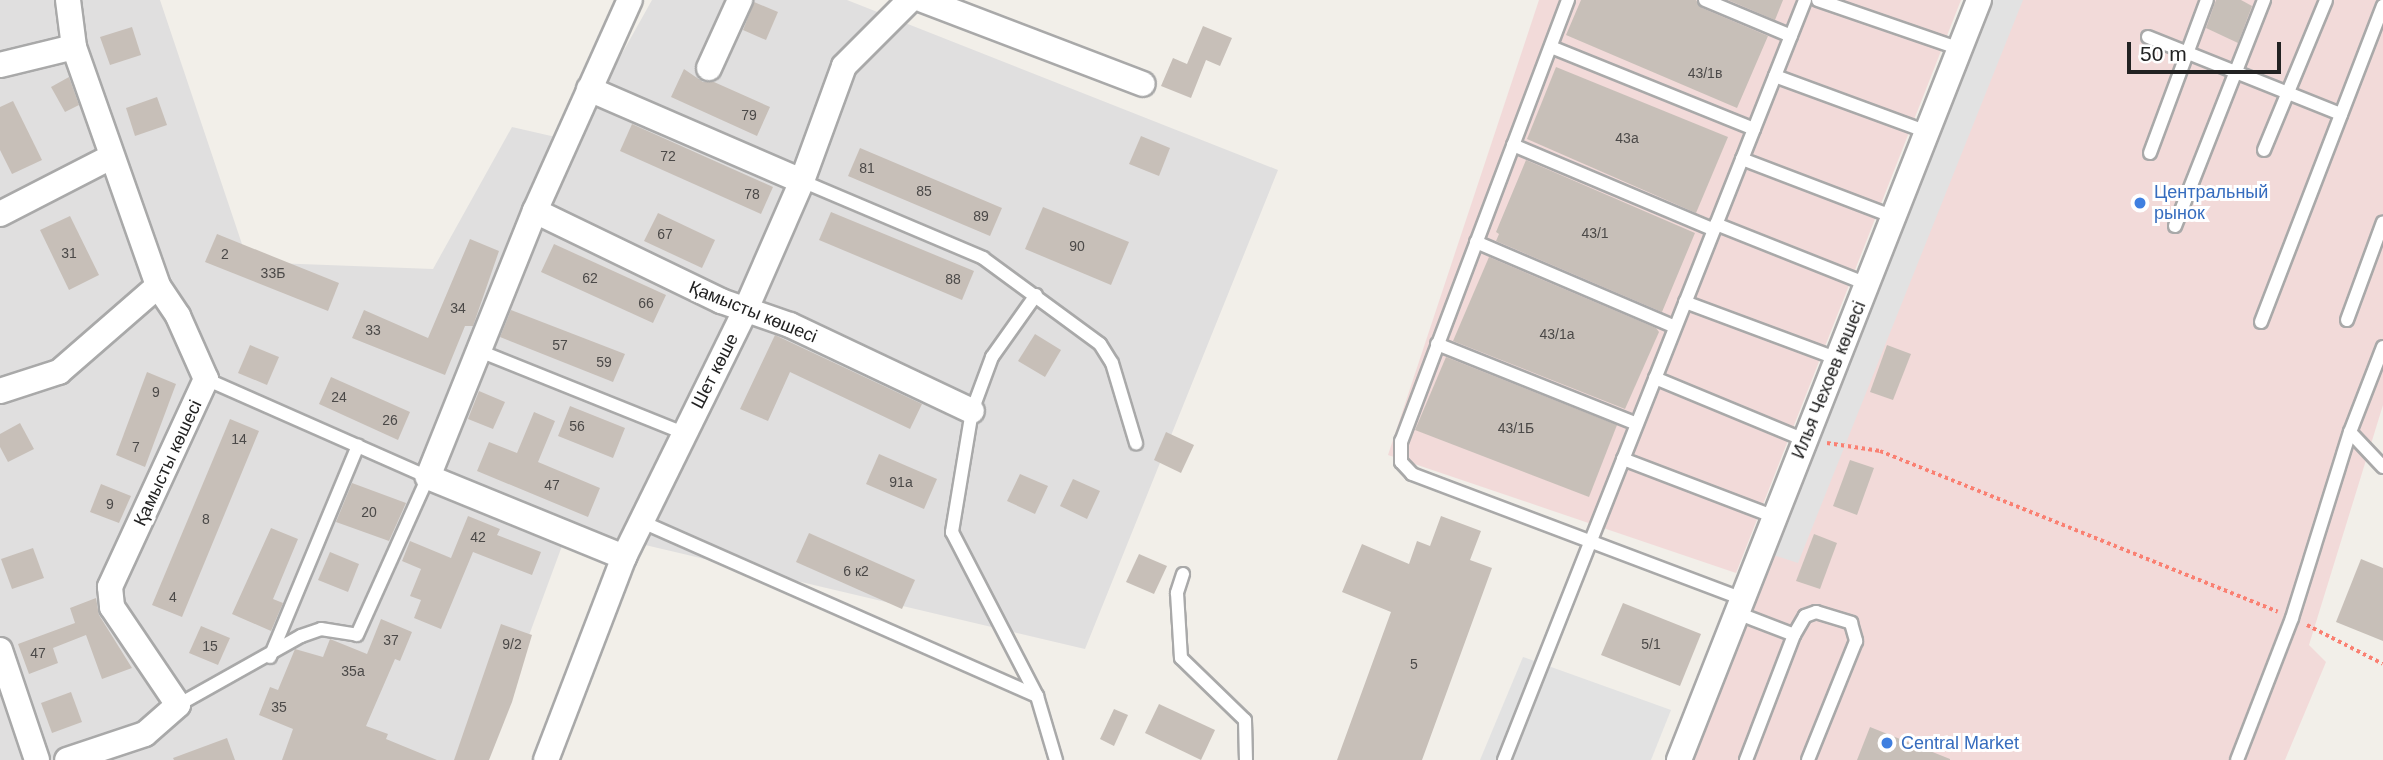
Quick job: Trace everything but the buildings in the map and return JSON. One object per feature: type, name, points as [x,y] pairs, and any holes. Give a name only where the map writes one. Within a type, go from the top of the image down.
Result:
[{"type":"street","name":"Қамысты көшесі","points":[[68,0],[74,47],[111,158],[158,286],[178,316],[206,379],[110,587],[111,607],[178,705]]},
{"type":"street","points":[[624,557],[428,477],[535,211],[630,0]]},
{"type":"street","points":[[709,68],[740,0]]},
{"type":"street","name":"Шет көше","points":[[546,760],[624,557],[746,309],[802,181],[844,66],[910,0]]},
{"type":"street","points":[[923,0],[1143,84]]},
{"type":"street","name":"Илья Чехоев көшесі","points":[[1679,760],[1979,0]]},
{"type":"street","points":[[0,65],[74,47]]},
{"type":"street","points":[[589,89],[802,181]]},
{"type":"street","points":[[0,214],[111,158]]},
{"type":"street","name":"Қамысты көшесі","points":[[535,211],[746,309],[790,324],[972,411]]},
{"type":"street","points":[[0,391],[59,372],[158,286]]},
{"type":"street","points":[[0,650],[37,760]]},
{"type":"street","points":[[66,760],[145,734],[178,705]]},
{"type":"lane","points":[[1568,0],[1401,441],[1401,462],[1412,474],[1592,542],[1740,606],[1794,635]]},
{"type":"lane","points":[[1705,0],[1791,36]]},
{"type":"lane","points":[[1504,760],[1805,0]]},
{"type":"lane","points":[[1818,0],[1960,49]]},
{"type":"lane","points":[[2150,153],[2207,0]]},
{"type":"lane","points":[[2175,226],[2264,0]]},
{"type":"lane","points":[[2264,150],[2326,0]]},
{"type":"lane","points":[[2261,322],[2383,6]]},
{"type":"lane","points":[[2148,37],[2342,114]]},
{"type":"lane","points":[[1550,47],[1754,129]]},
{"type":"lane","points":[[1775,76],[1927,131]]},
{"type":"lane","points":[[1513,145],[1715,227],[1867,284]]},
{"type":"lane","points":[[1742,159],[1894,216]]},
{"type":"lane","points":[[802,181],[983,258],[1100,344],[1112,363],[1136,443]]},
{"type":"lane","points":[[2347,320],[2383,222]]},
{"type":"lane","points":[[1476,242],[1675,327]]},
{"type":"lane","points":[[1036,295],[992,356],[972,411],[952,532],[1037,696],[1056,760]]},
{"type":"lane","points":[[1685,302],[1838,359]]},
{"type":"lane","points":[[1437,344],[1637,424]]},
{"type":"lane","points":[[2236,760],[2292,618],[2350,432],[2383,347]]},
{"type":"lane","points":[[477,350],[683,433]]},
{"type":"lane","points":[[1656,378],[1805,440]]},
{"type":"lane","points":[[178,705],[270,657],[301,636],[321,629],[358,635],[428,477],[206,379]]},
{"type":"lane","points":[[2350,432],[2383,467]]},
{"type":"lane","points":[[270,657],[358,446]]},
{"type":"lane","points":[[1623,459],[1775,517]]},
{"type":"lane","points":[[640,521],[1037,696]]},
{"type":"lane","points":[[1183,574],[1177,593],[1181,658],[1245,720],[1246,760]]},
{"type":"lane","points":[[1746,760],[1794,635],[1805,616],[1816,611],[1852,624],[1856,630],[1808,760]]},
{"type":"path","points":[[1805,440],[1880,451],[2292,618],[2383,664]]},
{"type":"shaded area","points":[[0,0],[160,0],[248,262],[433,269],[512,127],[573,141],[652,0],[847,0],[1278,170],[1085,649],[569,527],[483,760],[0,760]]},
{"type":"shaded area","points":[[1539,0],[1961,0],[1736,573],[1388,455]]},
{"type":"shaded area","name":"Центральный рынок","points":[[1979,0],[2383,0],[2383,405],[2309,645],[2326,662],[2285,760],[1669,760]]},
{"type":"shaded area","points":[[1991,0],[2023,0],[1798,563],[1773,555]]},
{"type":"shaded area","points":[[1523,657],[1671,710],[1651,760],[1480,760]]},
{"type":"place","name":"Центральный рынок","points":[[2140,203]]},
{"type":"place","name":"Central Market","points":[[1887,743]]}]
